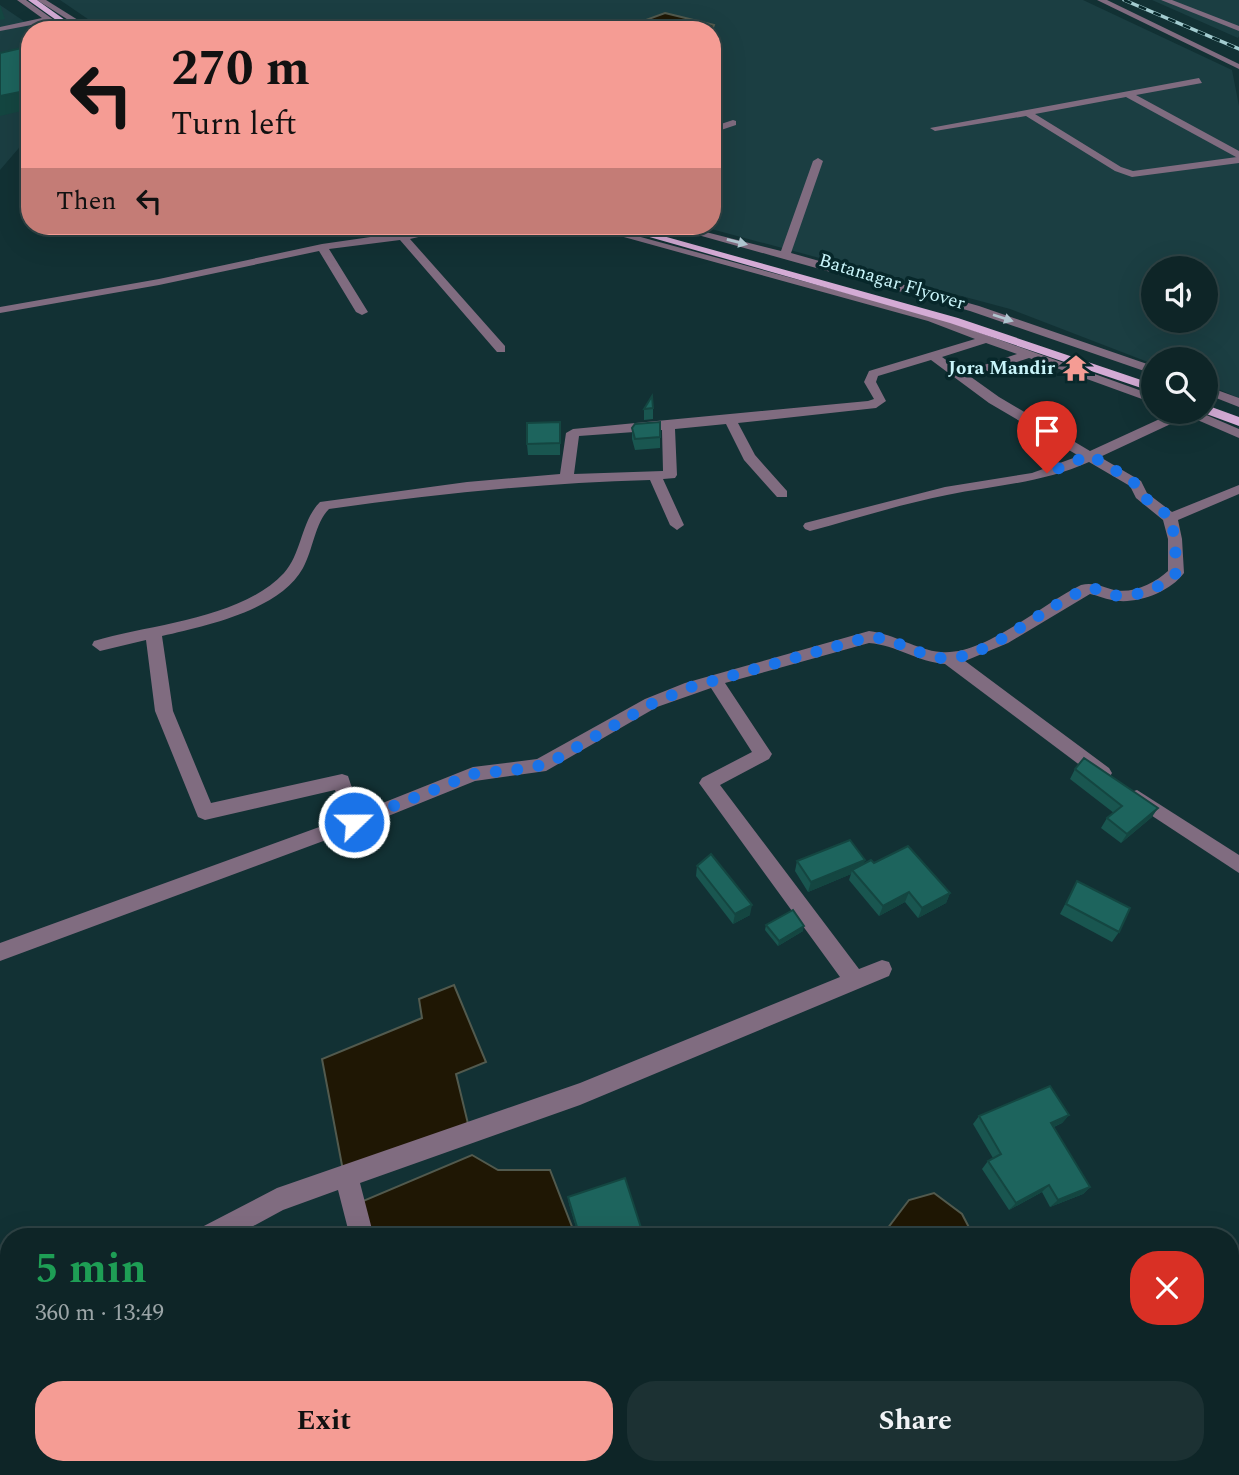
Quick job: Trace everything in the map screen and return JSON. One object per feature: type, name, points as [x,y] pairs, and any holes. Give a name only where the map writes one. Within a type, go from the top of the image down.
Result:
[{"type":"main road","points":[[32,0],[62,21]]},
{"type":"main road","name":"Batanagar Flyover","points":[[649,235],[946,317],[1141,384]]},
{"type":"main road","points":[[1218,414],[1239,422]]},
{"type":"street","points":[[21,0],[52,21]]},
{"type":"street","points":[[41,0],[75,21]]},
{"type":"street","points":[[1101,0],[1239,67]]},
{"type":"street","points":[[1165,0],[1239,29]]},
{"type":"street","points":[[26,21],[46,17]]},
{"type":"street","points":[[0,26],[21,22]]},
{"type":"street","points":[[935,128],[1199,81]]},
{"type":"street","points":[[1127,94],[1239,157]]},
{"type":"street","points":[[1027,113],[1118,169],[1132,174],[1239,157]]},
{"type":"street","points":[[721,127],[733,123]]},
{"type":"street","points":[[785,254],[818,161]]},
{"type":"street","points":[[0,310],[182,278],[323,247],[413,235]]},
{"type":"street","points":[[623,235],[870,301],[989,338],[1141,394]]},
{"type":"street","points":[[708,235],[951,301],[1141,366]]},
{"type":"street","points":[[403,237],[501,349]]},
{"type":"street","points":[[323,247],[362,313]]},
{"type":"street","points":[[566,478],[573,433],[730,420],[876,403],[880,398],[870,382],[873,374],[989,338]]},
{"type":"street","points":[[960,377],[1032,353]]},
{"type":"street","points":[[0,952],[354,822],[473,774],[531,768],[551,762],[651,704],[715,681],[869,637],[881,637],[934,657],[960,656],[996,640],[1087,588],[1128,596],[1171,579],[1176,573],[1177,565],[1170,517],[1141,495],[1133,481],[994,400],[933,356]]},
{"type":"street","points":[[1218,395],[1239,403]]},
{"type":"street","points":[[730,420],[749,457],[782,494]]},
{"type":"street","points":[[100,645],[205,619],[277,587],[291,575],[318,511],[325,505],[447,488],[566,478],[670,475],[668,424]]},
{"type":"street","points":[[810,526],[945,491],[1047,473],[1159,424]]},
{"type":"street","points":[[1216,424],[1239,434]]},
{"type":"street","points":[[655,476],[677,525]]},
{"type":"street","points":[[1170,517],[1239,489]]},
{"type":"street","points":[[153,632],[164,711],[205,812],[342,781],[354,822]]},
{"type":"street","points":[[949,658],[1062,744],[1239,865]]},
{"type":"street","points":[[715,681],[763,754],[708,783],[855,980]]},
{"type":"street","points":[[226,1228],[277,1200],[580,1094],[882,969]]},
{"type":"street","points":[[346,1176],[360,1228]]},
{"type":"shaded area","points":[[60,0],[1083,0],[1232,70],[1239,106],[1239,398],[1218,389],[1218,347],[1141,347],[1141,359],[1010,309],[721,232],[721,21],[91,21]]},
{"type":"shaded area","points":[[1152,0],[1239,0],[1239,36],[1238,38]]},
{"type":"shaded area","points":[[0,5],[24,21],[21,21],[21,146],[0,170]]},
{"type":"shaded area","points":[[665,13],[698,21],[643,21]]},
{"type":"shaded area","points":[[454,985],[486,1062],[456,1074],[470,1132],[344,1176],[322,1059],[422,1018],[419,999]]},
{"type":"shaded area","points":[[472,1155],[498,1170],[550,1170],[573,1228],[368,1228],[363,1201]]},
{"type":"shaded area","points":[[934,1193],[962,1214],[969,1228],[888,1228],[909,1200]]},
{"type":"building","points":[[21,48],[21,92],[0,96],[0,53]]},
{"type":"building","points":[[652,396],[653,408],[644,409]]},
{"type":"building","points":[[560,422],[560,443],[527,444],[527,423]]},
{"type":"building","points":[[660,422],[660,437],[635,439],[632,428],[635,424]]},
{"type":"building","points":[[1084,758],[1158,808],[1127,834],[1107,818],[1122,806],[1075,769]]},
{"type":"building","points":[[850,840],[865,860],[811,882],[797,861]]},
{"type":"building","points":[[908,846],[950,893],[922,908],[909,892],[883,906],[852,870],[871,860],[874,863]]},
{"type":"building","points":[[711,854],[752,905],[735,914],[697,866]]},
{"type":"building","points":[[1077,881],[1130,908],[1119,932],[1066,904]]},
{"type":"building","points":[[793,910],[804,926],[779,941],[766,925]]},
{"type":"building","points":[[1050,1086],[1069,1115],[1051,1123],[1090,1187],[1058,1200],[1049,1185],[1016,1203],[988,1161],[1001,1154],[979,1116]]},
{"type":"building","points":[[625,1178],[641,1228],[577,1228],[568,1197]]},
{"type":"railway","points":[[1124,0],[1239,49]]},
{"type":"place","name":"Jora Mandir","points":[[1076,368]]},
{"type":"route","points":[[354,822],[473,774],[531,768],[551,762],[651,704],[691,687],[869,637],[894,640],[934,657],[960,656],[996,640],[1087,588],[1128,596],[1171,579],[1176,573],[1175,539],[1170,517],[1141,495],[1133,481],[1090,455],[1062,469],[1047,473]]}]
